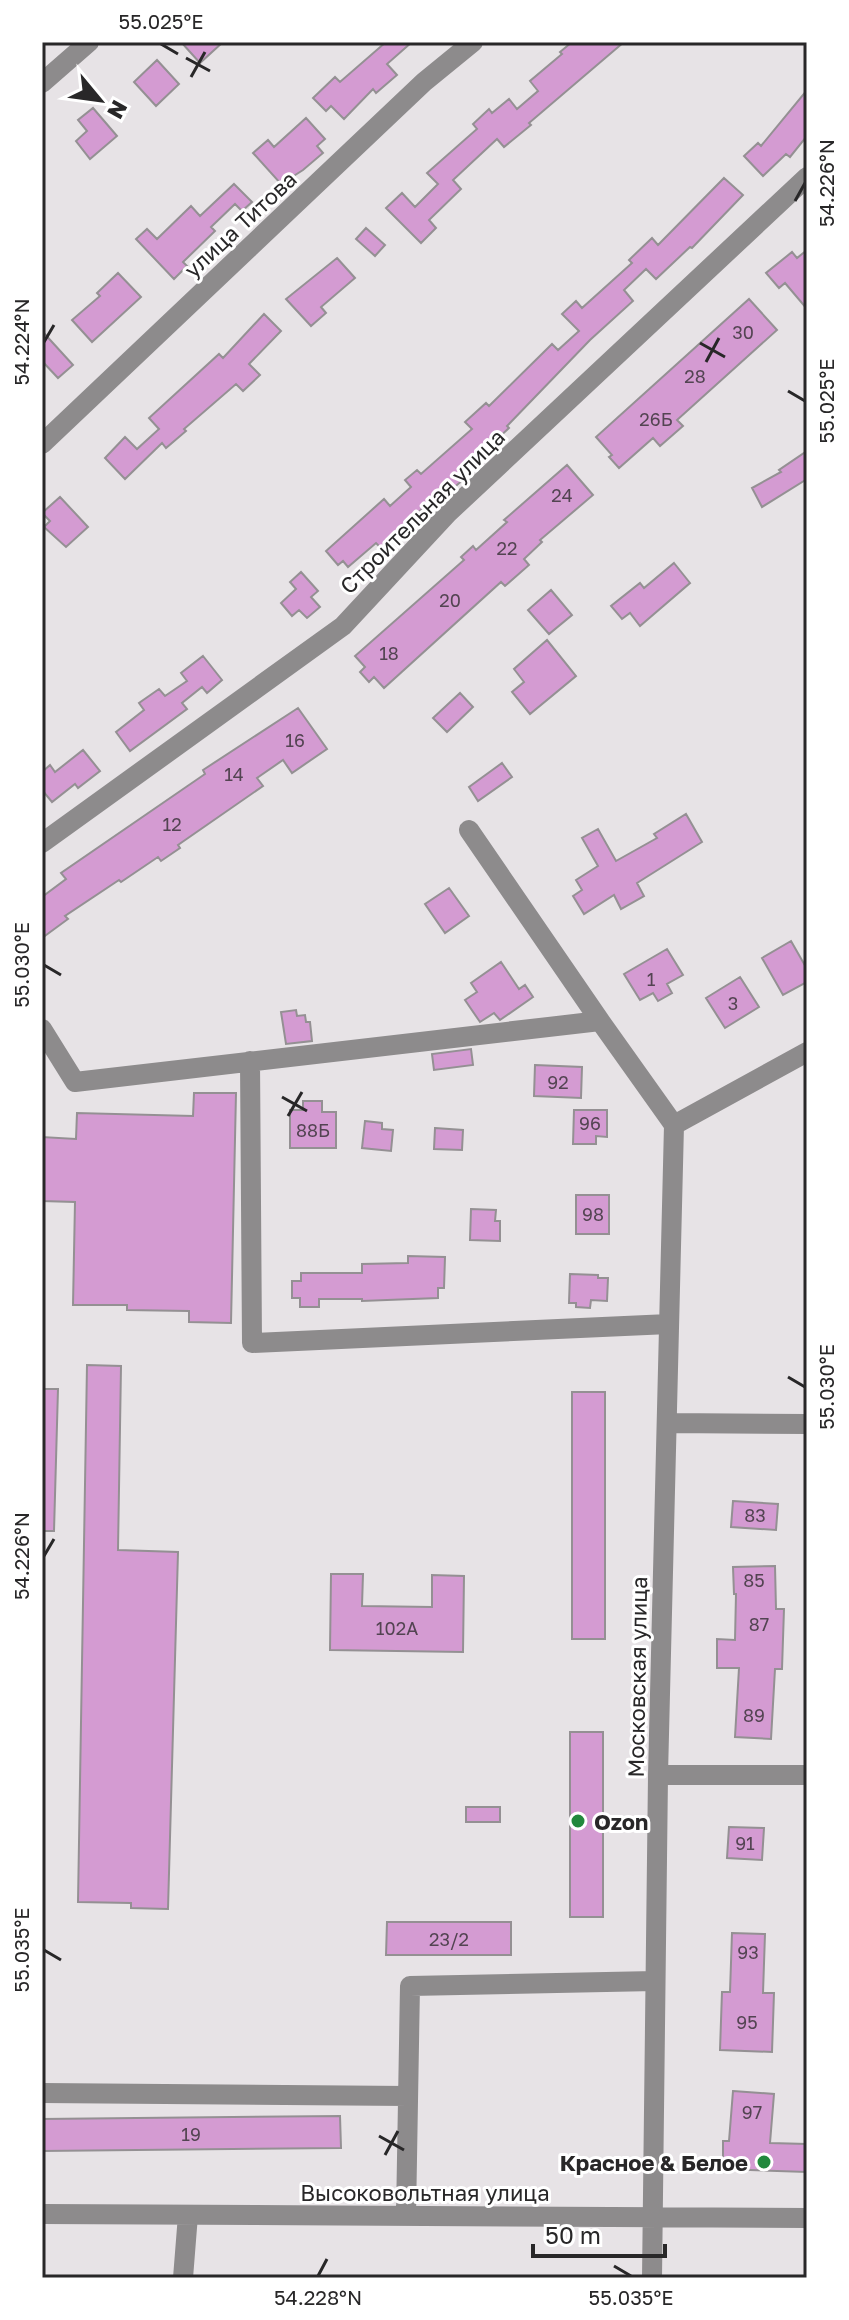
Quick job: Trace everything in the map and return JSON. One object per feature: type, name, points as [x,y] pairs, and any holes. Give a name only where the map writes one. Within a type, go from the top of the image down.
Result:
[{"type":"street","points":[[42,83],[89,42]]},
{"type":"street","name":"улица Титова","points":[[42,444],[424,82],[473,42]]},
{"type":"street","name":"Строительная улица","points":[[42,843],[343,626],[448,513],[807,177]]},
{"type":"street","points":[[469,830],[674,1125],[807,1052]]},
{"type":"street","points":[[42,1029],[75,1082],[600,1021]]},
{"type":"street","points":[[250,1061],[252,1343],[669,1324]]},
{"type":"street","name":"Московская улица","points":[[652,2278],[658,1775],[674,1125]]},
{"type":"street","points":[[667,1423],[807,1424]]},
{"type":"street","points":[[658,1775],[807,1775]]},
{"type":"street","points":[[406,2216],[410,1986],[655,1981]]},
{"type":"street","points":[[42,2093],[408,2096]]},
{"type":"street","name":"Высоковольтная улица","points":[[42,2214],[807,2218]]},
{"type":"street","points":[[183,2278],[188,2215]]},
{"type":"building","points":[[181,42],[223,42],[200,63]]},
{"type":"building","points":[[386,42],[412,42],[387,64],[397,75],[376,93],[373,89],[344,119],[331,106],[326,111],[313,98],[335,77],[340,82]]},
{"type":"building","points":[[572,42],[624,42],[504,147],[497,139],[453,180],[461,189],[429,220],[436,228],[421,243],[386,208],[402,193],[415,207],[438,184],[427,173],[477,129],[473,124],[489,109],[492,113],[509,99],[517,109],[538,91],[530,81]]},
{"type":"building","points":[[157,60],[179,84],[156,106],[134,82]]},
{"type":"building","points":[[807,90],[807,136],[790,157],[786,154],[763,176],[744,156],[758,143],[761,146]]},
{"type":"building","points":[[93,108],[117,136],[90,159],[76,141],[87,131],[78,120]]},
{"type":"building","points":[[306,118],[325,139],[317,146],[323,153],[281,184],[253,153],[268,140],[274,147]]},
{"type":"building","points":[[724,178],[743,195],[692,248],[656,279],[646,269],[624,290],[633,301],[590,340],[507,426],[509,428],[473,461],[478,467],[429,509],[426,505],[381,548],[376,543],[348,567],[343,561],[338,565],[326,551],[384,499],[390,506],[411,487],[405,480],[417,470],[421,474],[472,429],[465,422],[486,403],[489,406],[552,344],[558,350],[579,331],[562,314],[576,301],[582,308],[632,263],[629,260],[652,238],[658,245]]},
{"type":"building","points":[[234,184],[252,202],[242,211],[235,204],[211,227],[215,231],[183,262],[187,266],[174,279],[136,239],[147,229],[157,239],[191,206],[200,216]]},
{"type":"building","points":[[366,228],[385,245],[375,256],[356,239]]},
{"type":"building","points":[[807,250],[807,309],[785,283],[779,288],[766,273],[792,252],[797,258]]},
{"type":"building","points":[[337,258],[355,278],[321,307],[326,313],[311,326],[286,299]]},
{"type":"building","points":[[118,273],[141,297],[92,342],[72,320],[100,296],[97,293]]},
{"type":"building","points":[[749,299],[777,330],[677,420],[683,426],[660,446],[653,438],[619,468],[596,437]]},
{"type":"building","points":[[264,314],[281,331],[249,364],[260,375],[243,391],[236,384],[166,448],[162,443],[125,479],[105,458],[125,437],[137,449],[159,429],[149,418],[219,354],[223,358]]},
{"type":"building","points":[[42,331],[73,365],[58,378],[42,361]]},
{"type":"building","points":[[807,451],[807,479],[762,507],[752,488],[781,472],[779,470]]},
{"type":"building","points":[[567,465],[593,495],[540,540],[542,542],[524,559],[529,565],[505,586],[501,582],[384,688],[374,677],[369,682],[360,672],[365,667],[355,656],[464,560],[461,557],[473,546],[476,550],[507,522],[504,520]]},
{"type":"building","points":[[60,497],[88,527],[66,547],[44,527],[50,521],[42,513]]},
{"type":"building","points":[[674,563],[690,583],[640,626],[630,613],[622,619],[611,606],[640,583],[644,588]]},
{"type":"building","points":[[301,572],[318,591],[311,597],[320,607],[307,618],[299,610],[292,616],[281,603],[296,589],[290,582]]},
{"type":"building","points":[[551,590],[572,615],[549,634],[528,610]]},
{"type":"building","points":[[547,640],[576,676],[530,714],[512,692],[524,682],[514,669]]},
{"type":"building","points":[[203,656],[222,680],[207,693],[202,687],[182,703],[187,709],[130,751],[116,732],[144,710],[139,703],[159,689],[165,696],[187,681],[181,673]]},
{"type":"building","points":[[460,693],[473,707],[447,732],[433,718]]},
{"type":"building","points":[[298,708],[327,749],[292,773],[283,760],[257,778],[263,786],[178,845],[180,848],[161,861],[158,857],[121,882],[119,880],[65,916],[68,919],[42,938],[42,897],[66,879],[61,873],[205,774],[203,770]]},
{"type":"building","points":[[83,750],[100,771],[78,788],[75,784],[52,802],[42,790],[42,772],[50,765],[55,772]]},
{"type":"building","points":[[502,763],[512,777],[478,801],[469,787]]},
{"type":"building","points":[[686,814],[702,842],[637,883],[644,896],[621,909],[614,895],[584,914],[573,896],[582,890],[576,880],[598,866],[582,838],[598,829],[616,861],[657,838],[654,834]]},
{"type":"building","points":[[449,888],[469,916],[445,933],[425,904]]},
{"type":"building","points":[[791,941],[807,969],[807,982],[783,995],[762,958]]},
{"type":"building","points":[[667,949],[683,975],[667,984],[672,993],[658,1001],[653,993],[640,1000],[624,974]]},
{"type":"building","points":[[501,962],[519,989],[525,985],[533,997],[500,1020],[494,1013],[480,1022],[465,1000],[477,992],[471,983]]},
{"type":"building","points":[[740,977],[759,1007],[725,1028],[706,998]]},
{"type":"building","points":[[296,1010],[297,1016],[305,1015],[306,1022],[310,1022],[312,1041],[286,1044],[281,1012]]},
{"type":"building","points":[[471,1049],[473,1065],[434,1070],[432,1054]]},
{"type":"building","points":[[535,1065],[582,1067],[581,1098],[534,1096]]},
{"type":"building","points":[[194,1093],[236,1093],[231,1323],[189,1322],[189,1311],[127,1310],[127,1305],[73,1305],[75,1202],[42,1201],[42,1137],[76,1139],[77,1113],[193,1116]]},
{"type":"building","points":[[303,1101],[322,1101],[322,1112],[336,1112],[336,1148],[290,1148],[290,1110],[303,1110]]},
{"type":"building","points":[[574,1110],[607,1110],[607,1137],[596,1136],[596,1144],[573,1144]]},
{"type":"building","points":[[365,1121],[382,1123],[382,1129],[393,1130],[391,1151],[362,1148]]},
{"type":"building","points":[[435,1128],[463,1130],[462,1150],[434,1149]]},
{"type":"building","points":[[576,1195],[609,1195],[609,1234],[576,1234]]},
{"type":"building","points":[[471,1209],[496,1210],[495,1221],[500,1221],[500,1241],[470,1240]]},
{"type":"building","points":[[408,1256],[445,1257],[444,1288],[438,1288],[438,1298],[319,1299],[319,1307],[300,1307],[300,1298],[292,1298],[292,1281],[301,1281],[301,1273],[362,1273],[362,1264],[408,1263]]},
{"type":"building","points":[[570,1274],[608,1278],[607,1301],[591,1300],[590,1308],[569,1303]]},
{"type":"building","points":[[87,1365],[121,1366],[118,1550],[178,1552],[168,1909],[131,1908],[131,1903],[78,1902]]},
{"type":"building","points":[[42,1389],[58,1389],[54,1531],[42,1531]]},
{"type":"building","points":[[572,1392],[605,1392],[605,1639],[572,1639]]},
{"type":"building","points":[[733,1501],[778,1504],[776,1530],[731,1527]]},
{"type":"building","points":[[775,1566],[776,1609],[784,1609],[782,1669],[775,1669],[771,1739],[735,1737],[739,1668],[717,1668],[717,1639],[735,1640],[733,1567]]},
{"type":"building","points":[[331,1574],[363,1574],[362,1606],[432,1607],[432,1575],[464,1576],[463,1652],[330,1650]]},
{"type":"building","points":[[570,1732],[603,1732],[603,1917],[570,1917]]},
{"type":"building","points":[[466,1807],[500,1807],[500,1822],[466,1822]]},
{"type":"building","points":[[729,1827],[764,1828],[762,1860],[727,1858]]},
{"type":"building","points":[[387,1922],[511,1922],[511,1955],[386,1955]]},
{"type":"building","points":[[732,1933],[765,1934],[763,1993],[774,1993],[772,2052],[720,2050],[722,1992],[730,1992]]},
{"type":"building","points":[[733,2091],[774,2094],[770,2143],[807,2144],[807,2172],[723,2169],[723,2141],[729,2141]]},
{"type":"building","points":[[340,2116],[341,2148],[42,2151],[42,2119]]},
{"type":"place","name":"Ozon","points":[[578,1821]]},
{"type":"place","name":"Красное & Белое","points":[[764,2162]]}]
